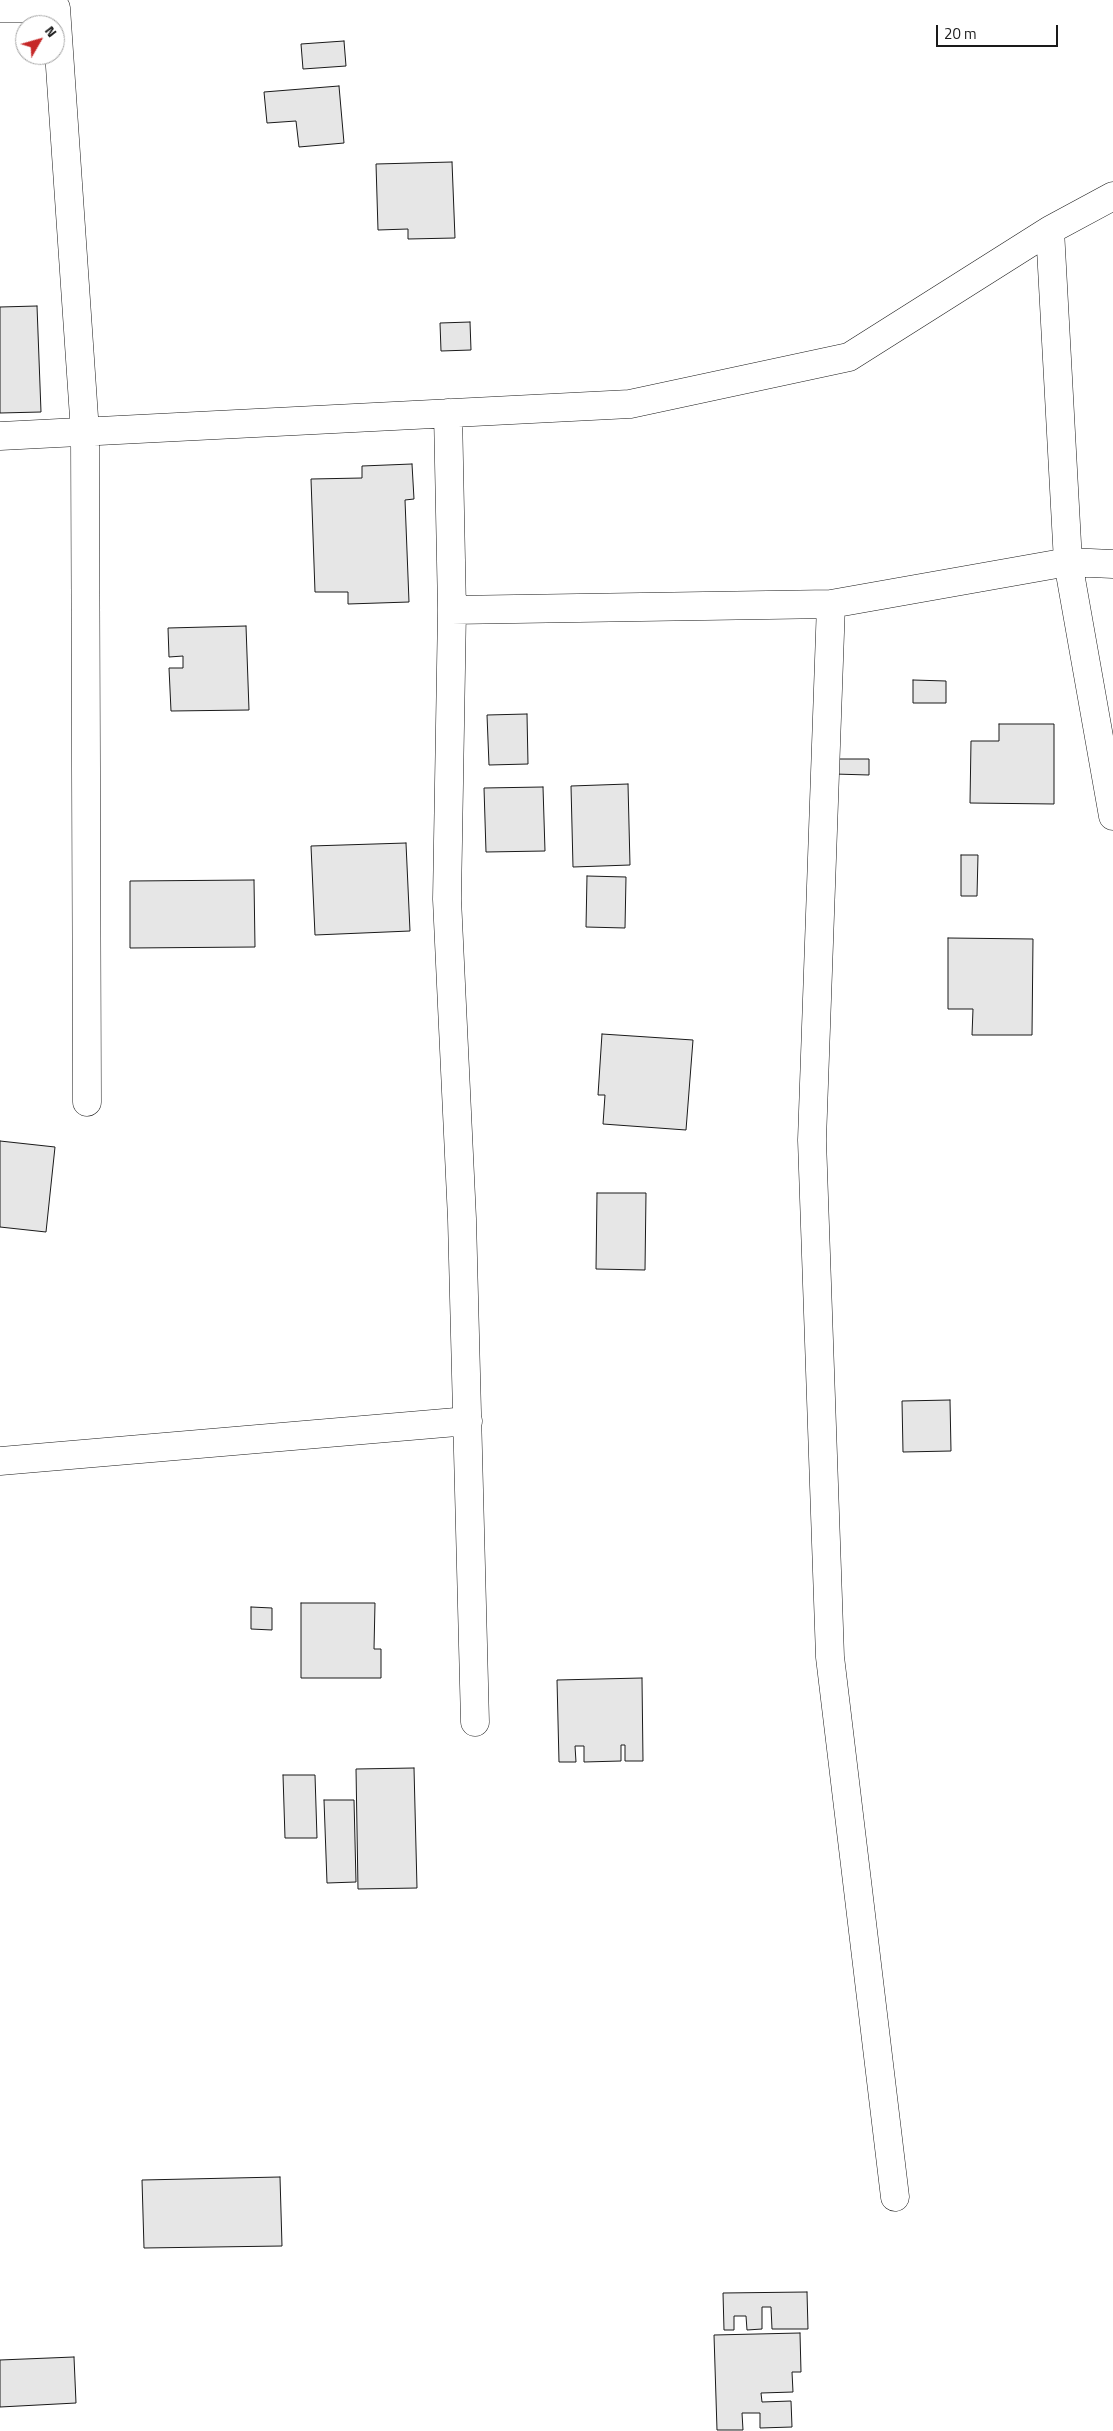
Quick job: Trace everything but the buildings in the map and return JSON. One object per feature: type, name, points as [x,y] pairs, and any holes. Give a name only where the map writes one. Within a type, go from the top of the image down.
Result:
[{"type":"street","points":[[0,8],[56,8],[85,432],[87,1102]]},
{"type":"street","points":[[0,436],[630,404],[849,357],[1050,230],[1113,196]]},
{"type":"street","points":[[1050,230],[1068,562],[1113,816]]},
{"type":"street","points":[[448,413],[452,610],[447,899],[462,1219],[475,1722]]},
{"type":"street","points":[[452,610],[830,604],[1068,562],[1113,564]]},
{"type":"street","points":[[830,604],[812,1140],[830,1657],[894,2197]]},
{"type":"street","points":[[0,1461],[468,1421]]}]
